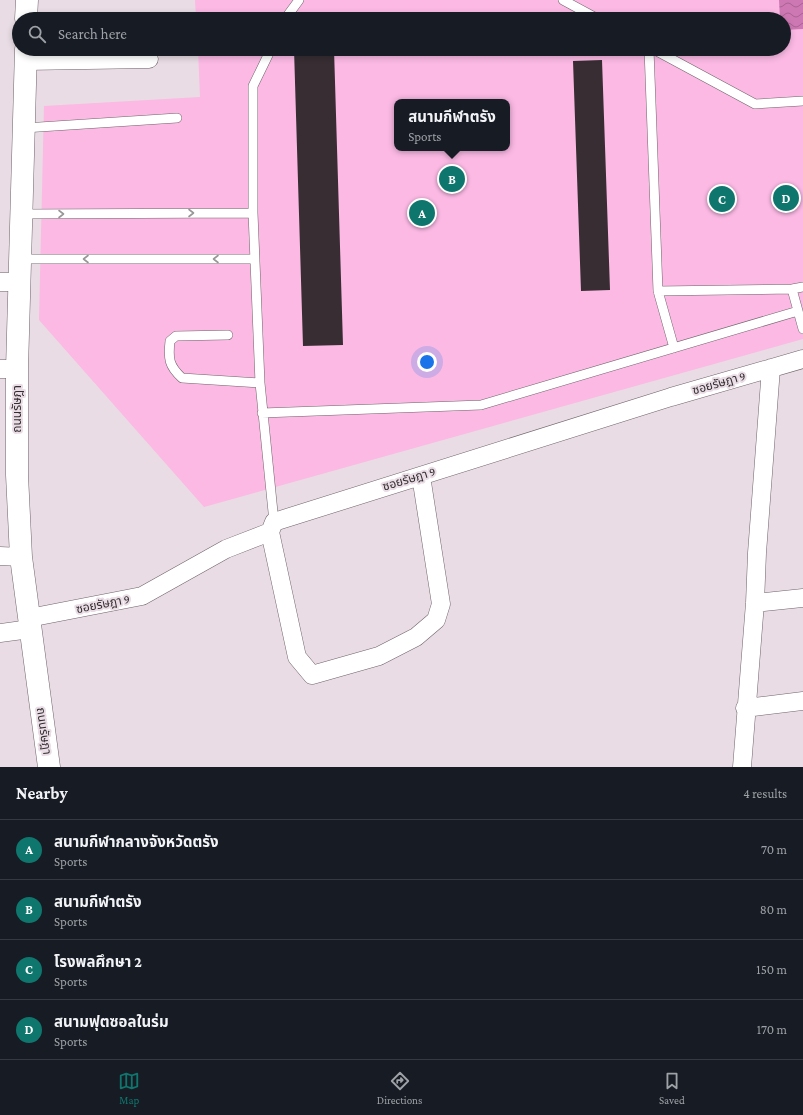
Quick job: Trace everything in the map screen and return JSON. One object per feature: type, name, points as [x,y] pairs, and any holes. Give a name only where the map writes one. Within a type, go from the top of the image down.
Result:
[{"type":"street","points":[[26,12],[27,0]]},
{"type":"street","name":"ถนนรัษฎา","points":[[25,56],[21,259],[10,282],[8,369],[17,475],[11,556],[29,624],[49,767]]},
{"type":"street","points":[[56,56],[149,59]]},
{"type":"street","name":"ซอยรัษฎา 9","points":[[0,633],[29,624],[142,596],[226,550],[272,527],[421,476],[671,397],[803,359]]},
{"type":"street","points":[[742,767],[745,708],[755,603],[757,553],[771,368]]},
{"type":"street","points":[[272,527],[297,658],[312,675],[380,656],[416,637],[436,620],[441,604],[421,476]]},
{"type":"street","points":[[755,603],[803,598]]},
{"type":"street","points":[[745,708],[803,701]]},
{"type":"lane","points":[[290,12],[299,0]]},
{"type":"lane","points":[[563,0],[585,12]]},
{"type":"lane","points":[[268,56],[253,86],[253,213],[260,383],[272,527]]},
{"type":"lane","points":[[649,56],[658,291],[674,348]]},
{"type":"lane","points":[[666,56],[755,104],[803,101]]},
{"type":"lane","points":[[24,128],[177,118]]},
{"type":"lane","points":[[22,214],[253,213]]},
{"type":"lane","points":[[21,259],[255,259]]},
{"type":"lane","points":[[658,291],[792,289],[803,287]]},
{"type":"lane","points":[[792,289],[803,329]]},
{"type":"lane","points":[[262,413],[481,405],[798,311]]},
{"type":"lane","points":[[228,335],[176,336],[170,341],[168,355],[173,369],[182,378],[260,383]]},
{"type":"shaded area","points":[[195,0],[803,0],[803,339],[204,507],[39,320],[44,106],[200,97],[198,56],[791,56],[791,12],[196,12]]},
{"type":"water","points":[[779,0],[803,0],[803,29],[791,30],[791,12],[780,12]]},
{"type":"building","points":[[294,56],[334,56],[343,345],[303,346]]},
{"type":"building","points":[[602,60],[610,290],[581,291],[573,61]]},
{"type":"place","name":"สนามกีฬาตรัง","points":[[452,179]]},
{"type":"place","name":"สนามฟุตซอลในร่ม","points":[[786,198]]},
{"type":"place","name":"โรงพลศึกษา 2","points":[[722,199]]},
{"type":"place","name":"สนามกีฬากลางจังหวัดตรัง","points":[[422,213]]}]
